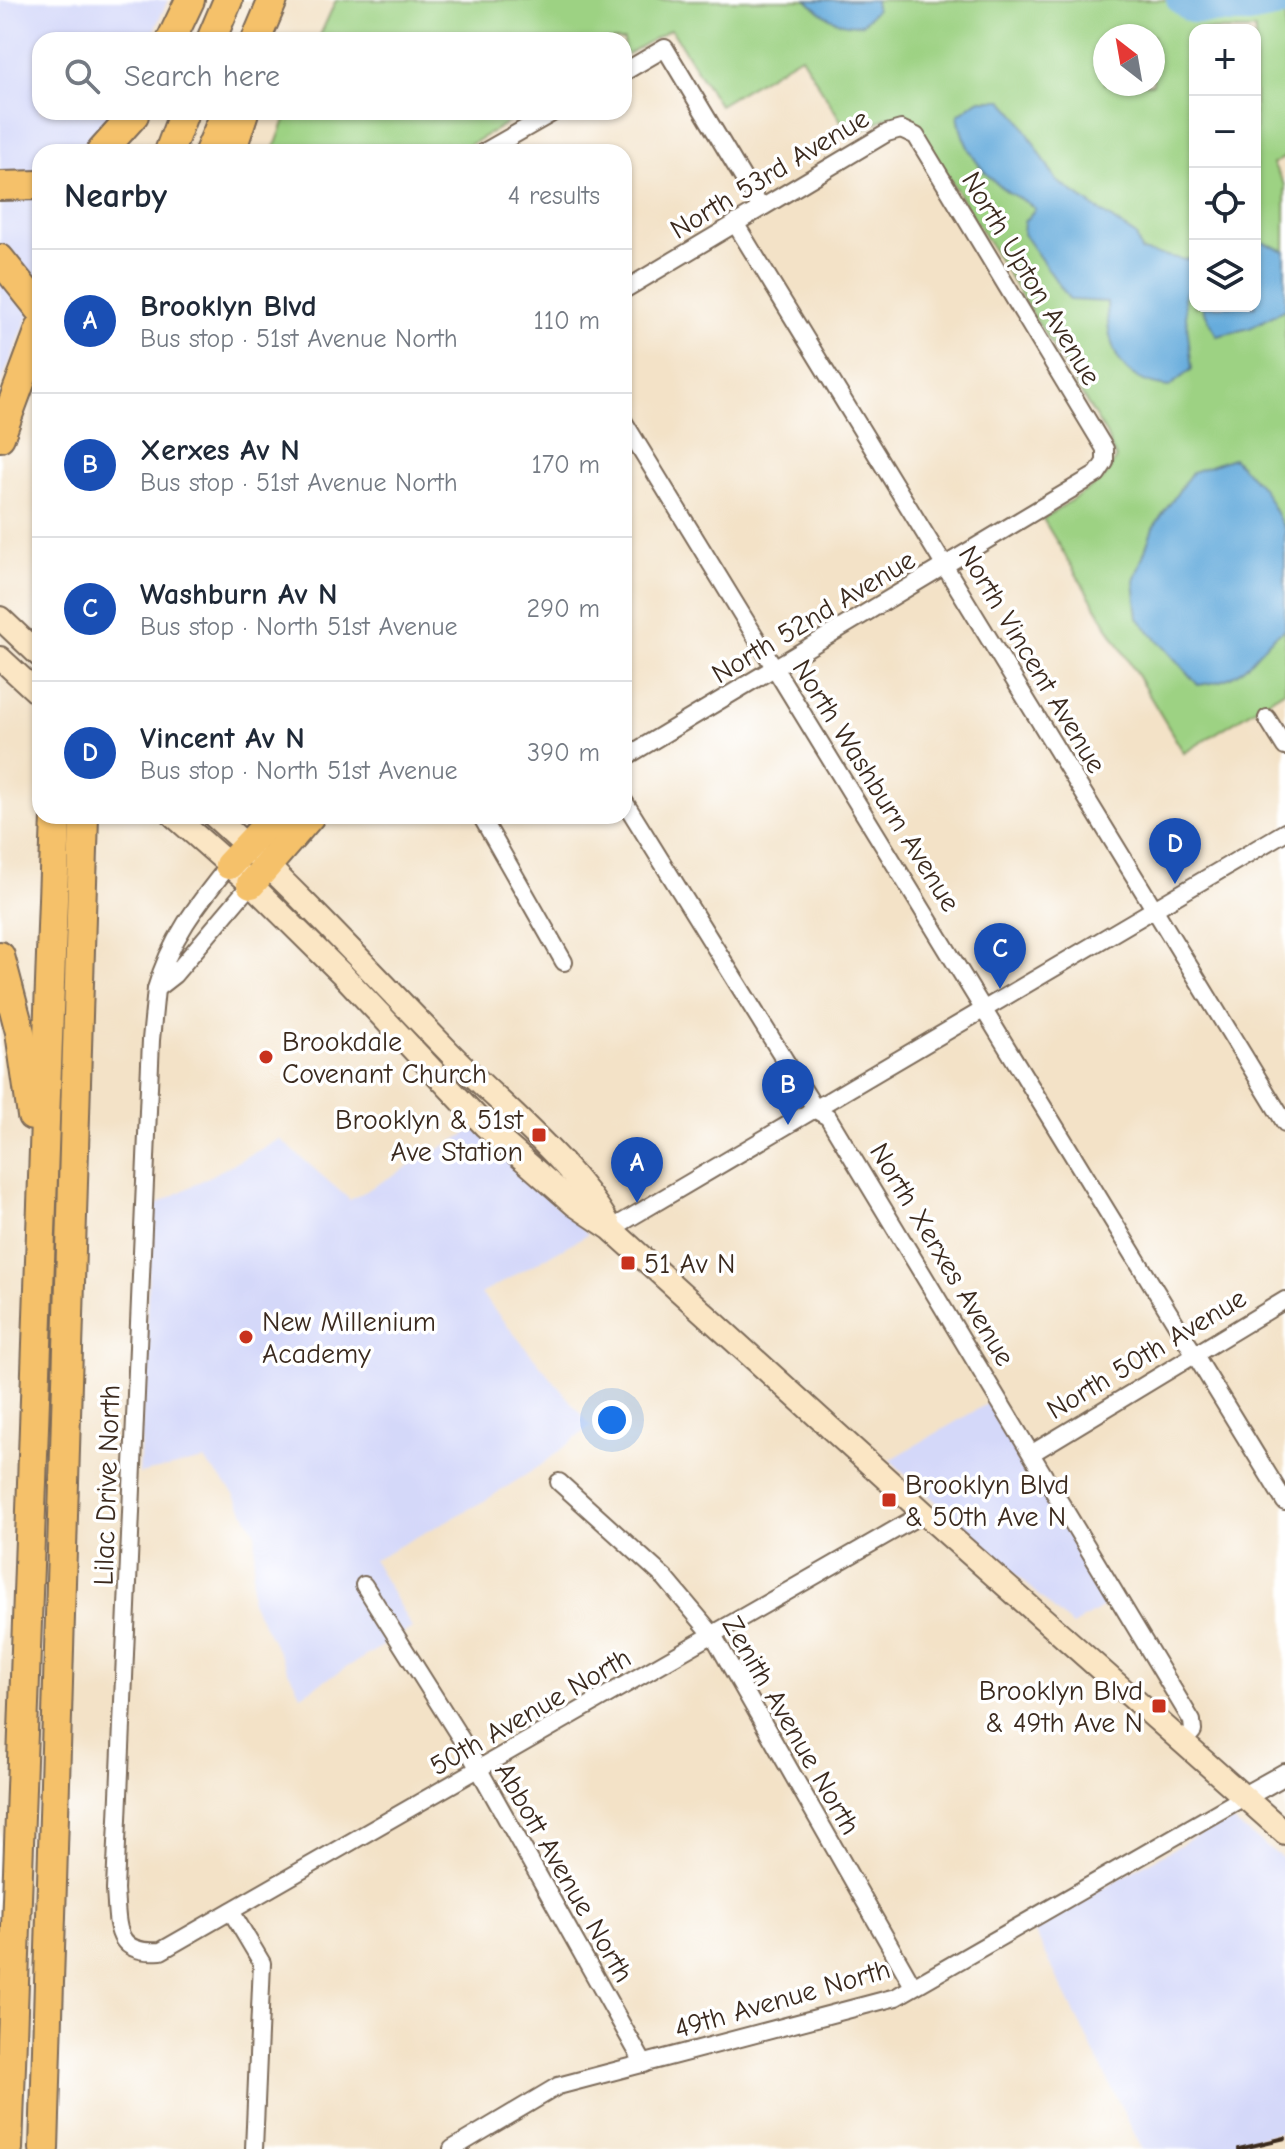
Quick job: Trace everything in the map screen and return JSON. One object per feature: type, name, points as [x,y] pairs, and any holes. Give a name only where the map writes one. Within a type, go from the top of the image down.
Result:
[{"type":"highway","points":[[175,32],[190,0]]},
{"type":"highway","points":[[214,32],[228,0]]},
{"type":"highway","points":[[259,32],[273,0]]},
{"type":"highway","points":[[269,32],[279,0]]},
{"type":"highway","points":[[108,144],[130,120]]},
{"type":"highway","points":[[120,144],[132,120]]},
{"type":"highway","points":[[172,144],[181,120]]},
{"type":"highway","points":[[212,144],[223,120]]},
{"type":"highway","points":[[234,144],[241,120]]},
{"type":"highway","points":[[0,186],[32,185]]},
{"type":"highway","points":[[0,259],[32,299]]},
{"type":"highway","points":[[0,437],[32,351]]},
{"type":"highway","points":[[6,2142],[56,824]]},
{"type":"highway","points":[[44,2149],[84,824]]},
{"type":"highway","points":[[238,855],[267,824]]},
{"type":"highway","points":[[260,874],[303,824]]},
{"type":"highway","points":[[0,956],[11,990],[28,1074],[40,1240]]},
{"type":"highway","points":[[50,1957],[60,2149]]},
{"type":"main road","points":[[0,618],[32,649]]},
{"type":"main road","points":[[0,658],[32,687]]},
{"type":"main road","points":[[187,824],[238,855],[260,874],[428,1068],[485,1126],[575,1205],[611,1229],[1242,1798],[1285,1833]]},
{"type":"main road","points":[[219,824],[238,855]]},
{"type":"street","points":[[632,67],[665,48],[761,208]]},
{"type":"street","points":[[498,144],[540,120]]},
{"type":"street","name":"North 53rd Avenue","points":[[632,285],[887,133],[901,129]]},
{"type":"street","name":"North Upton Avenue","points":[[901,129],[916,136],[1105,449],[1105,462]]},
{"type":"street","name":"North Vincent Avenue","points":[[735,223],[1285,1123]]},
{"type":"street","name":"North Washburn Avenue","points":[[632,435],[1285,1502]]},
{"type":"street","name":"North 52nd Avenue","points":[[632,753],[1097,474],[1105,462]]},
{"type":"street","points":[[1267,718],[1285,747]]},
{"type":"street","name":"North Xerxes Avenue","points":[[632,814],[816,1110],[828,1117],[1034,1452],[1192,1721],[1193,1731],[1182,1744]]},
{"type":"street","points":[[486,824],[564,962]]},
{"type":"street","points":[[611,1229],[1285,832]]},
{"type":"street","name":"Lilac Drive North","points":[[161,1951],[143,1952],[129,1946],[118,1934],[115,1890],[150,1070],[156,989],[164,959],[185,918],[238,855]]},
{"type":"street","points":[[156,989],[174,975],[260,874]]},
{"type":"street","name":"North 50th Avenue","points":[[1034,1452],[1285,1300]]},
{"type":"street","name":"Zenith Avenue North","points":[[559,1482],[665,1578],[713,1635],[913,1986]]},
{"type":"street","name":"50th Avenue North","points":[[161,1951],[924,1513]]},
{"type":"street","name":"Abbott Avenue North","points":[[364,1585],[468,1750],[477,1771],[644,2064]]},
{"type":"street","points":[[1242,1798],[1285,1774]]},
{"type":"street","name":"49th Avenue North","points":[[452,2149],[558,2086],[896,1997],[1242,1798]]},
{"type":"street","points":[[231,1911],[262,1963],[254,2149]]},
{"type":"shaded area","points":[[0,0],[168,0],[154,32],[32,32],[32,120],[114,120],[104,144],[32,144],[32,307],[0,386]]},
{"type":"shaded area","points":[[476,1128],[502,1149],[516,1170],[588,1234],[481,1294],[591,1426],[540,1466],[484,1501],[373,1560],[412,1628],[301,1695],[251,1601],[256,1533],[234,1494],[204,1460],[139,1474],[152,1207],[280,1139],[350,1200]]},
{"type":"shaded area","points":[[990,1402],[1114,1600],[1072,1626],[890,1460]]},
{"type":"shaded area","points":[[1233,1822],[1285,1860],[1285,2131],[1212,2149],[1142,2149],[1032,1927],[1214,1826]]},
{"type":"green space","points":[[336,0],[1285,0],[1285,157],[1273,164],[1285,185],[1285,690],[1184,753],[1043,519],[1104,479],[1116,459],[1106,434],[917,126],[887,117],[851,137],[801,56],[719,105],[671,29],[632,51],[632,32],[322,32]]},
{"type":"green space","points":[[285,120],[512,120],[471,144],[276,144]]},
{"type":"water","points":[[807,0],[875,0],[876,10],[862,24],[846,24],[825,15]]},
{"type":"water","points":[[978,100],[1003,100],[1018,117],[1057,181],[1136,236],[1141,251],[1189,259],[1189,287],[1184,298],[1192,369],[1169,387],[1152,384],[1127,370],[1113,347],[1107,302],[1070,300],[1023,234],[1024,222],[1035,209],[1008,192],[981,168],[968,148],[958,115]]},
{"type":"water","points":[[1261,241],[1285,251],[1285,309],[1250,328],[1217,336],[1205,312],[1261,312]]},
{"type":"water","points":[[1233,458],[1263,488],[1285,530],[1285,629],[1230,678],[1198,685],[1138,618],[1134,581],[1153,528],[1192,472]]},
{"type":"waterway","points":[[1178,0],[1191,11],[1249,12],[1285,5]]},
{"type":"railway","points":[[1239,2149],[1285,2138]]},
{"type":"place","name":"Vincent Av N","points":[[1175,884]]},
{"type":"place","name":"Washburn Av N","points":[[1000,989]]},
{"type":"place","name":"Brookdale Covenant Church","points":[[266,1057]]},
{"type":"place","name":"Xerxes Av N","points":[[788,1125]]},
{"type":"place","name":"Brooklyn & 51st Ave Station","points":[[539,1135]]},
{"type":"place","name":"Brooklyn Blvd","points":[[637,1203]]},
{"type":"place","name":"51 Av N","points":[[628,1263]]},
{"type":"place","name":"New Millenium Academy","points":[[246,1337]]},
{"type":"place","name":"Brooklyn Blvd & 50th Ave N","points":[[889,1500]]},
{"type":"place","name":"Brooklyn Blvd & 49th Ave N","points":[[1159,1706]]}]
